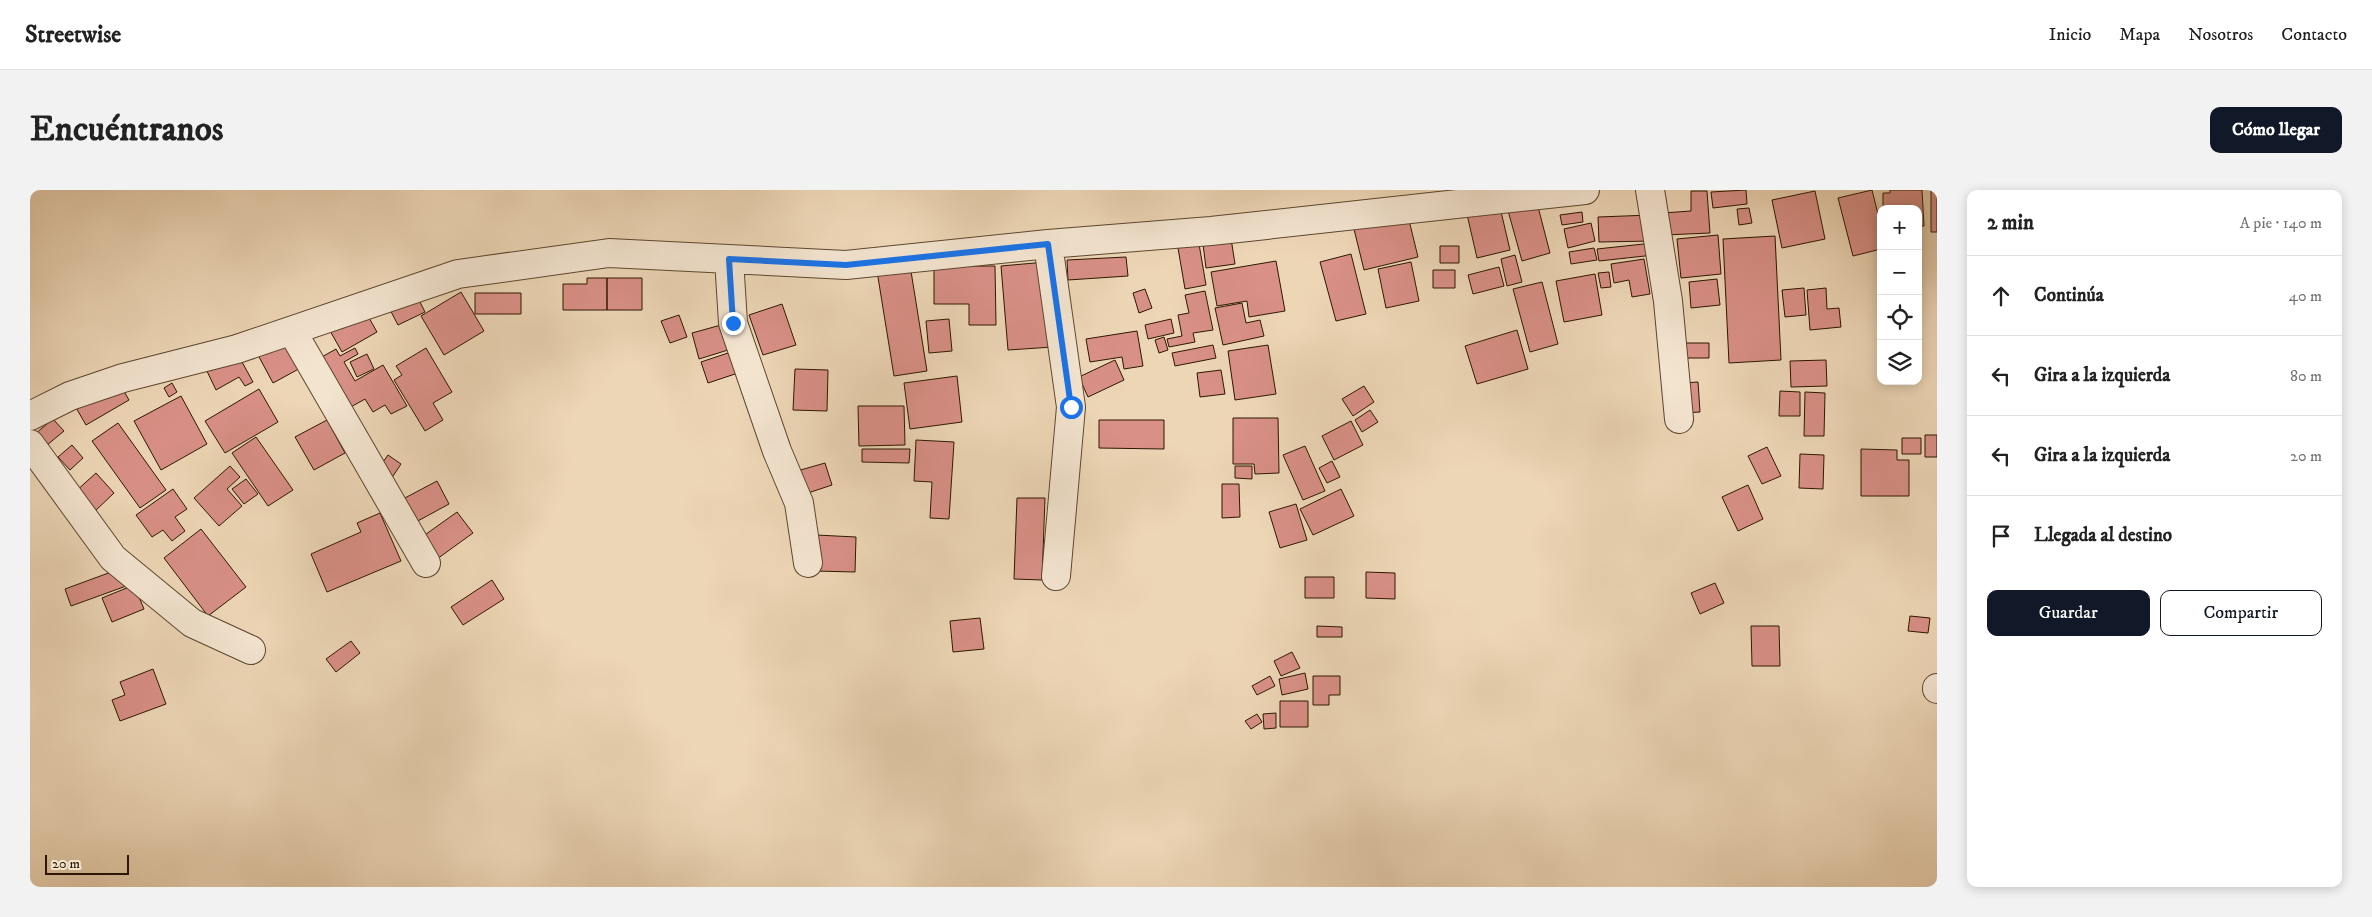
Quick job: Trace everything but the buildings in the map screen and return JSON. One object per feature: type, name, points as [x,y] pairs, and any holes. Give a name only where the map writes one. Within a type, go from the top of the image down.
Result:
[{"type":"street","points":[[30,416],[70,396],[123,378],[237,349],[458,274],[610,253],[846,265],[1048,244],[1212,231],[1585,190]]},
{"type":"street","points":[[1650,190],[1668,301],[1679,420]]},
{"type":"street","points":[[1048,244],[1071,407],[1056,576]]},
{"type":"street","points":[[729,259],[733,323],[777,451],[799,503],[808,564]]},
{"type":"street","points":[[292,331],[426,562]]},
{"type":"street","points":[[30,444],[113,558],[192,623],[251,650]]},
{"type":"route","points":[[733,323],[729,259],[846,265],[1048,244],[1071,407]]}]
